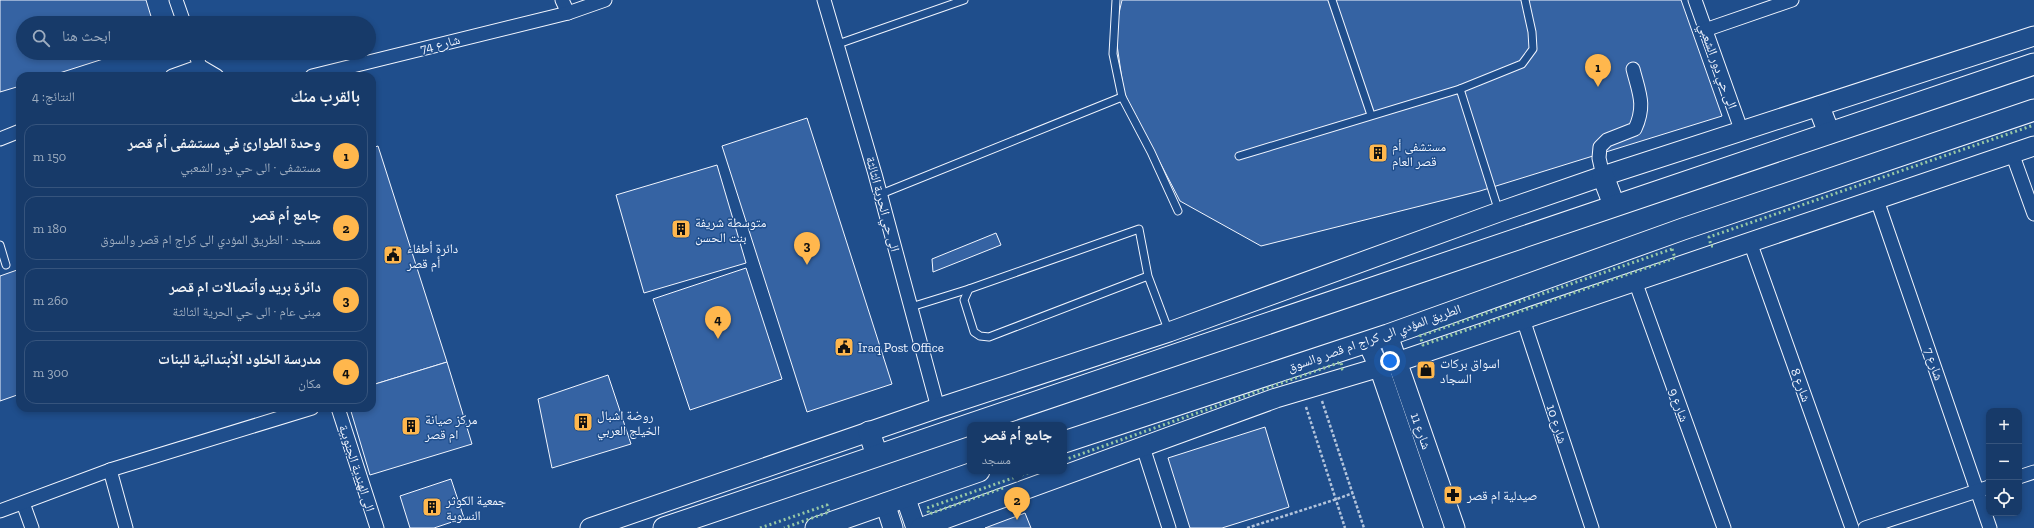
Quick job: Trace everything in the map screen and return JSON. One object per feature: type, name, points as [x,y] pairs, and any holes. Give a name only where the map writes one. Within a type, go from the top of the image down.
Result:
[{"type":"main road","points":[[974,422],[2034,64]]},
{"type":"main road","points":[[1819,107],[1829,133]]},
{"type":"main road","name":"الطريق المؤدي الى كراج ام قصر والسوق","points":[[1067,441],[1368,342],[1683,229],[2034,110]]},
{"type":"main road","points":[[1603,176],[1614,205]]},
{"type":"main road","points":[[664,528],[967,424]]},
{"type":"main road","points":[[869,432],[877,455]]},
{"type":"main road","points":[[816,528],[970,474]]},
{"type":"street","points":[[176,0],[182,16]]},
{"type":"street","points":[[562,0],[568,13]]},
{"type":"street","name":"شارع 74","points":[[328,72],[568,13],[605,0]]},
{"type":"street","name":"الى حي الحرية الثالثة","points":[[824,0],[881,194],[938,408]]},
{"type":"street","name":"الى حي دور الشعبي","points":[[1695,0],[1742,132]]},
{"type":"street","points":[[1705,30],[1792,0]]},
{"type":"street","points":[[590,528],[938,408],[1169,332],[1499,212],[1603,176],[2034,36]]},
{"type":"street","points":[[198,60],[200,66],[210,72]]},
{"type":"street","points":[[183,72],[200,66]]},
{"type":"street","points":[[1603,176],[1599,158],[1600,147],[1607,140],[1635,129],[1641,117],[1642,106],[1633,69]]},
{"type":"street","points":[[0,139],[16,133]]},
{"type":"street","points":[[920,528],[1276,398],[1397,362],[1635,281],[1696,262],[1750,242],[2034,146]]},
{"type":"street","points":[[2012,153],[2034,214]]},
{"type":"street","name":"شارع 7","points":[[1877,200],[1983,489],[1990,528]]},
{"type":"street","name":"شارع 8","points":[[1750,242],[1852,528]]},
{"type":"street","name":"شارع 9","points":[[1635,281],[1724,528]]},
{"type":"street","name":"شارع 10","points":[[1523,319],[1592,528]]},
{"type":"street","name":"شارع 11","points":[[1388,335],[1455,528]]},
{"type":"street","name":"شارع 11","points":[[1368,342],[1379,367],[1434,528]]},
{"type":"street","points":[[0,511],[110,470],[299,412]]},
{"type":"street","name":"الى الهندية الجنوبية","points":[[339,412],[377,528]]},
{"type":"street","points":[[1144,447],[1169,528]]},
{"type":"street","points":[[110,470],[126,528]]},
{"type":"street","points":[[2022,476],[2034,472]]},
{"type":"street","points":[[1865,528],[1983,489]]},
{"type":"street","points":[[905,496],[916,528]]},
{"type":"street","points":[[23,503],[32,528]]},
{"type":"street","points":[[885,503],[893,528]]},
{"type":"lane","points":[[838,44],[964,0]]},
{"type":"lane","points":[[1116,0],[1113,54],[1122,98],[1151,152],[1178,211]]},
{"type":"lane","points":[[1332,0],[1371,115]]},
{"type":"lane","points":[[1239,156],[1460,89],[1522,64],[1533,49],[1532,32],[1525,0]]},
{"type":"lane","points":[[1460,89],[1499,212]]},
{"type":"lane","points":[[881,194],[1122,98]]},
{"type":"lane","points":[[911,307],[969,289],[1139,229],[1148,276],[1169,332]]},
{"type":"lane","points":[[0,249],[6,266]]},
{"type":"lane","points":[[969,289],[964,300],[974,332],[980,336],[989,337],[1148,276]]},
{"type":"path","points":[[1320,397],[1364,528]]},
{"type":"path","points":[[1304,402],[1337,499],[1345,528]]},
{"type":"path","points":[[1247,528],[1353,493]]},
{"type":"building","points":[[0,0],[146,0],[151,16],[16,16],[16,60],[100,60],[63,72],[16,72],[16,87],[0,92]]},
{"type":"building","name":"مستشفى أم قصر العام","points":[[1122,0],[1681,0],[1722,116],[1480,191],[1261,246],[1180,201],[1124,93],[1115,31]]},
{"type":"building","points":[[807,118],[892,384],[807,412],[722,146]]},
{"type":"building","name":"دائرة أطفاء أم قصر","points":[[378,146],[447,362],[376,384],[376,147]]},
{"type":"building","name":"متوسطة شريفة بنت الحسن","points":[[717,165],[746,263],[644,293],[616,195]]},
{"type":"building","points":[[996,233],[1001,245],[933,272],[932,259]]},
{"type":"building","points":[[746,268],[782,379],[690,410],[653,299]]},
{"type":"building","points":[[16,270],[16,395],[0,401],[0,276]]},
{"type":"building","name":"مركز صيانة ام قصر","points":[[447,362],[472,444],[370,475],[351,412],[376,412],[376,384]]},
{"type":"building","name":"روضة اشبال الخيلج العربي","points":[[608,375],[631,444],[552,468],[538,399]]},
{"type":"building","points":[[1265,427],[1289,507],[1222,528],[1190,528],[1168,458]]},
{"type":"building","name":"جمعية الكوثر النسوية","points":[[451,479],[464,518],[434,528],[410,528],[400,496]]},
{"type":"building","points":[[1025,513],[1031,528],[985,528]]},
{"type":"hedge","points":[[1713,246],[1711,246],[1709,237],[2034,125]]},
{"type":"hedge","points":[[1672,249],[1675,258],[1423,345],[1420,336],[1672,249]]},
{"type":"hedge","points":[[1067,459],[1341,362],[1342,369],[1338,370]]},
{"type":"hedge","points":[[1003,488],[929,514],[927,508],[1024,474]]},
{"type":"hedge","points":[[760,528],[827,505],[829,512],[784,528]]},
{"type":"place","name":"وحدة الطوارئ في مستشفى أم قصر","points":[[1598,87]]},
{"type":"place","name":"مستشفى أم قصر العام","points":[[1378,153]]},
{"type":"place","name":"متوسطة شريفة بنت الحسن","points":[[681,229]]},
{"type":"place","name":"دائرة أطفاء أم قصر","points":[[393,255]]},
{"type":"place","name":"دائرة بريد وأتصالات ام قصر","points":[[807,265]]},
{"type":"place","name":"مدرسة الخلود الأبتدائية للبنات","points":[[718,339]]},
{"type":"place","name":"Iraq Post Office","points":[[844,347]]},
{"type":"place","name":"اسواق بركات السجاد","points":[[1426,370]]},
{"type":"place","name":"روضة اشبال الخيلج العربي","points":[[583,422]]},
{"type":"place","name":"مركز صيانة ام قصر","points":[[411,426]]},
{"type":"place","name":"صيدلية ام قصر","points":[[1453,495]]},
{"type":"place","name":"جمعية الكوثر النسوية","points":[[432,507]]},
{"type":"place","name":"جامع أم قصر","points":[[1017,520]]}]
